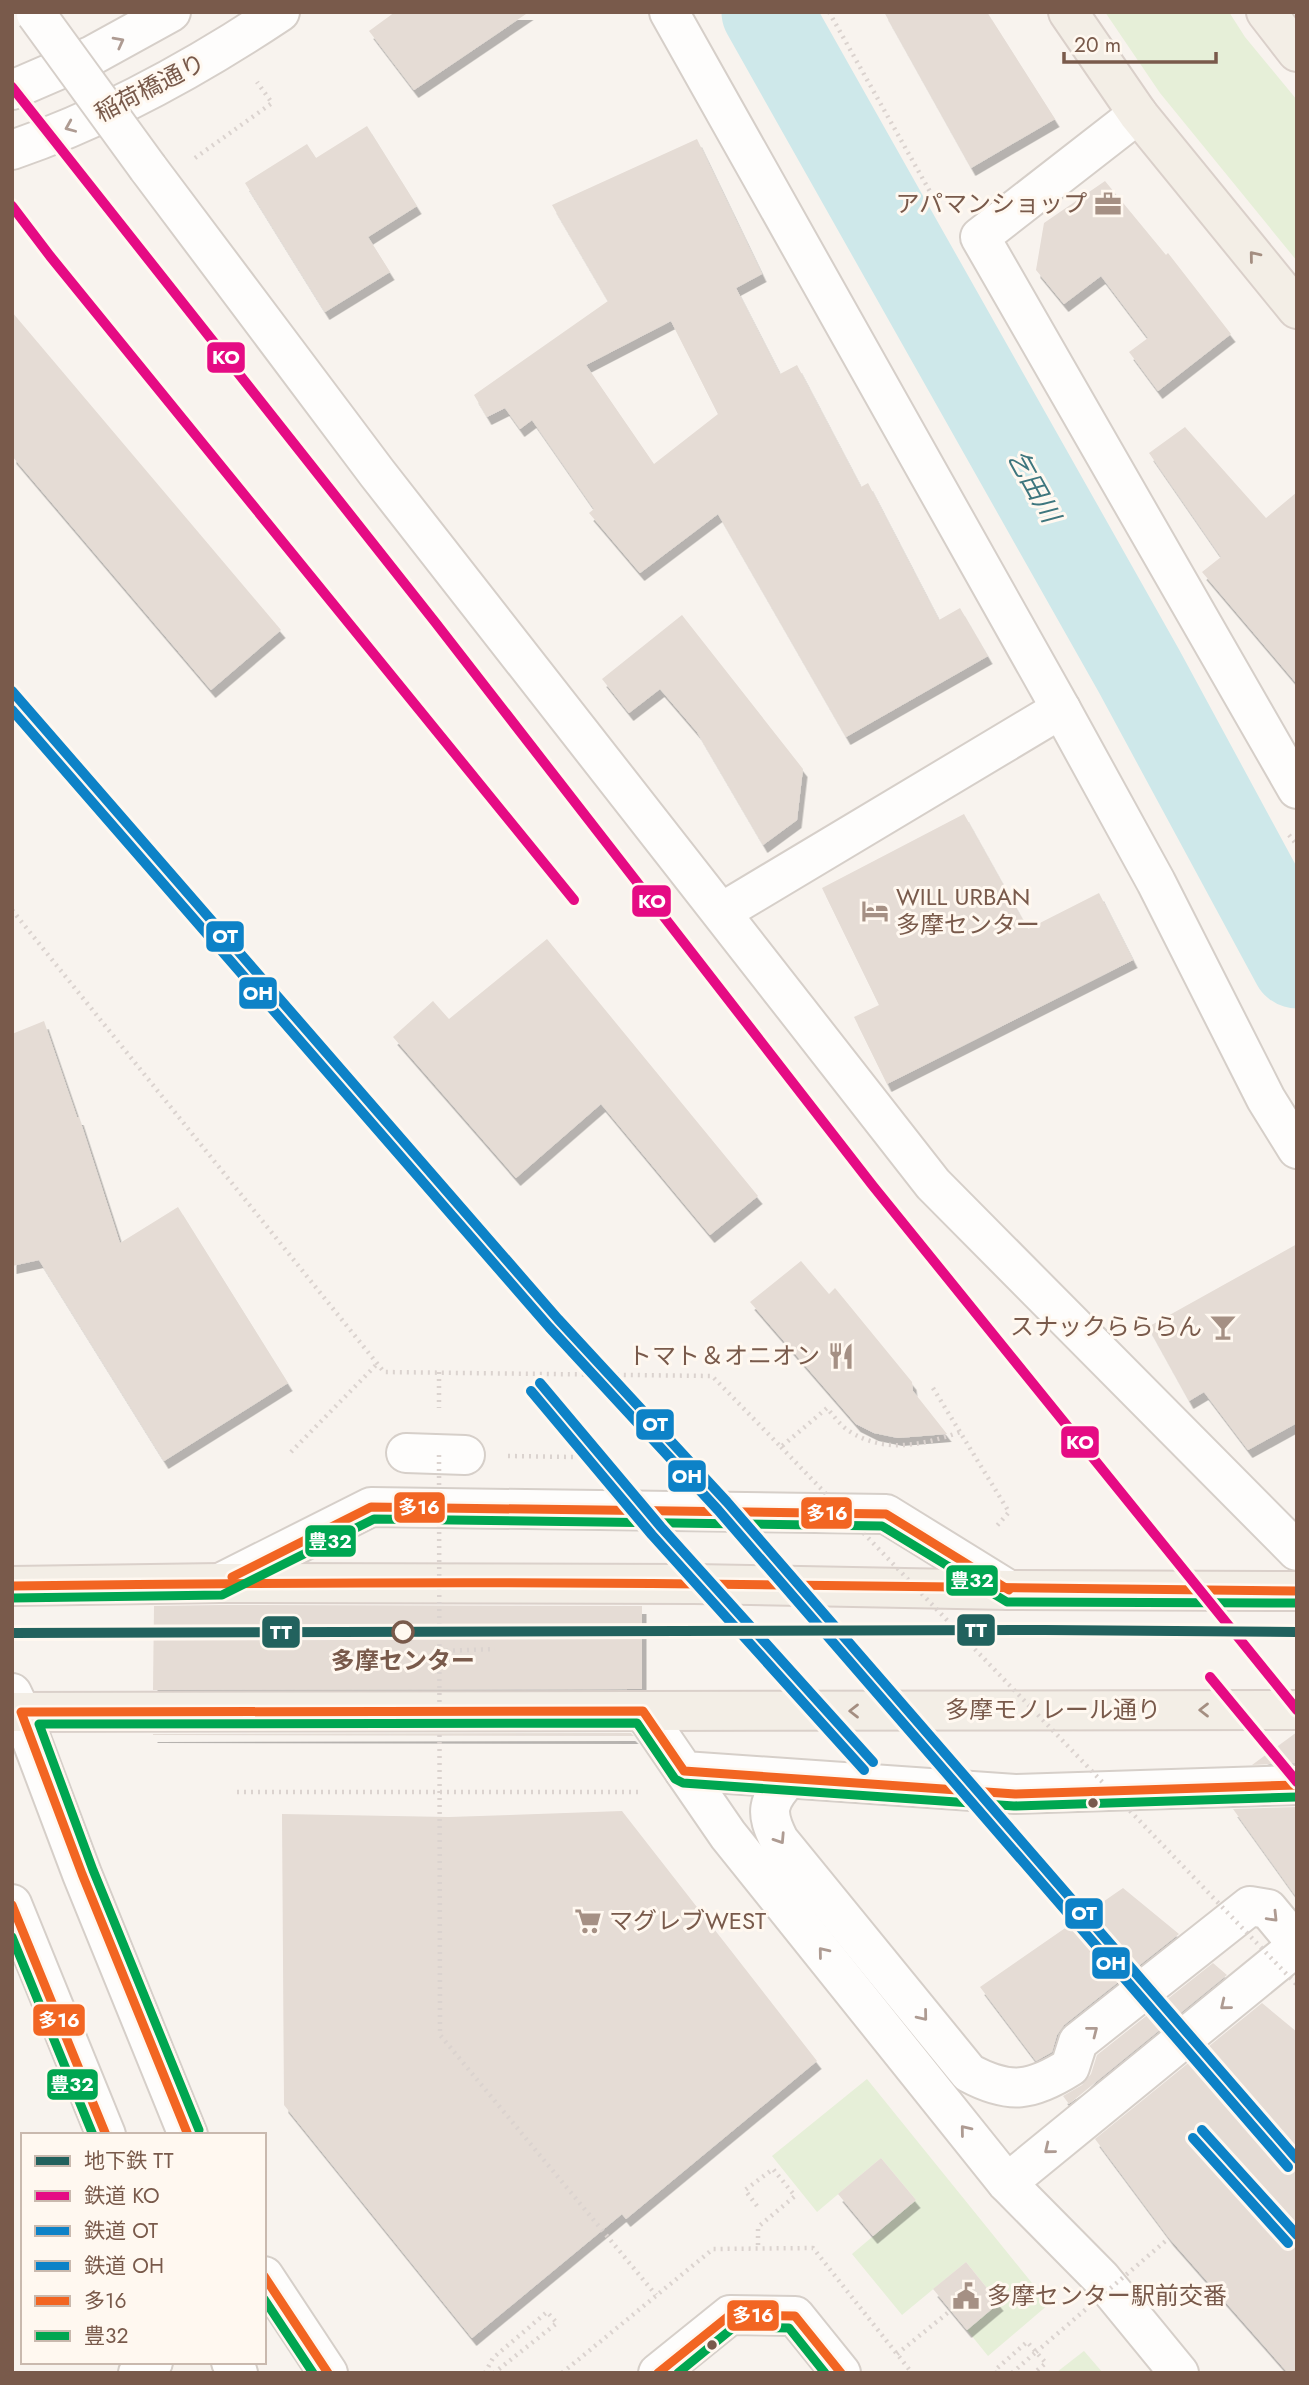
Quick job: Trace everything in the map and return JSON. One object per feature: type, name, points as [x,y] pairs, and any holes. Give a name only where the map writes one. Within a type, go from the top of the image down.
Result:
[{"type":"main road","points":[[1068,12],[1138,114],[1297,309]]},
{"type":"main road","points":[[1269,13],[1297,52]]},
{"type":"main road","points":[[12,1586],[220,1583],[694,1584],[1009,1590],[1297,1591]]},
{"type":"main road","name":"多摩モノレール通り","points":[[15,1706],[643,1711],[1297,1710]]},
{"type":"street","points":[[12,90],[93,55],[171,12]]},
{"type":"street","name":"稲荷橋通り","points":[[12,150],[122,105],[176,77],[280,12]]},
{"type":"street","points":[[669,12],[1061,709],[1156,882],[1266,1099],[1297,1149]]},
{"type":"street","points":[[35,13],[377,473],[933,1184],[1297,1551]]},
{"type":"street","points":[[1138,114],[980,237],[1297,789]]},
{"type":"street","points":[[722,912],[1061,709]]},
{"type":"street","points":[[220,1583],[371,1507],[886,1514],[1009,1590]]},
{"type":"street","points":[[15,1706],[187,2133]]},
{"type":"street","points":[[643,1711],[728,1835],[1007,2183],[1101,2278],[1180,2373]]},
{"type":"street","points":[[684,1771],[1015,1794],[1297,1785]]},
{"type":"street","points":[[788,1779],[775,1794],[769,1807],[779,1840],[969,2073],[992,2085],[1018,2088],[1046,2082],[1070,2067],[1079,2042],[1250,1906],[1268,1909],[1297,1945],[1007,2183]]},
{"type":"street","points":[[12,1904],[105,2133]]},
{"type":"street","points":[[266,2279],[328,2373]]},
{"type":"street","points":[[658,2373],[730,2315],[795,2316],[841,2373]]},
{"type":"path","points":[[154,175],[272,103],[252,75]]},
{"type":"path","points":[[12,910],[384,1372],[712,1376],[1297,1985]]},
{"type":"path","points":[[291,1451],[377,1364]]},
{"type":"path","points":[[933,1388],[1009,1512],[994,1529]]},
{"type":"path","points":[[781,1447],[827,1408],[848,1431],[874,1441],[898,1446],[924,1444],[960,1433]]},
{"type":"path","points":[[574,1457],[437,1454],[440,2035],[656,2295]]},
{"type":"path","points":[[439,1651],[495,1649]]},
{"type":"path","points":[[237,1792],[623,1792]]},
{"type":"path","points":[[757,2206],[745,2190],[773,2169],[795,2196],[758,2227],[758,2249]]},
{"type":"path","points":[[1012,2373],[1169,2238]]},
{"type":"path","points":[[897,2354],[950,2311]]},
{"type":"path","points":[[485,2373],[493,2358],[547,2312],[556,2323],[494,2373]]},
{"type":"path","points":[[995,2373],[994,2371],[1027,2342],[1046,2363],[1034,2373]]},
{"type":"green space","points":[[1105,12],[1229,12],[1245,37],[1297,100],[1297,261],[1160,93]]},
{"type":"green space","points":[[867,2079],[1049,2304],[988,2356],[967,2330],[999,2303],[966,2262],[902,2315],[852,2254],[916,2200],[881,2158],[817,2212],[772,2156]]},
{"type":"green space","points":[[1084,2351],[1103,2373],[1057,2372]]},
{"type":"building","points":[[395,12],[529,12],[414,90],[369,31]]},
{"type":"building","points":[[884,12],[987,12],[1055,119],[971,168]]},
{"type":"building","points":[[367,126],[417,206],[368,237],[390,272],[325,312],[245,183],[307,144],[316,158]]},
{"type":"building","points":[[697,139],[762,274],[736,288],[780,374],[797,365],[861,487],[868,483],[939,620],[960,608],[988,656],[846,737],[718,514],[640,573],[589,513],[594,509],[532,420],[520,429],[505,408],[487,417],[474,395],[608,301],[552,205]],"holes":[[[671,321],[718,414],[654,464],[586,365]]]},
{"type":"building","points":[[1105,181],[1166,255],[1168,253],[1231,334],[1158,391],[1129,352],[1148,338],[1101,276],[1064,304],[1036,270],[1044,223]]},
{"type":"building","points":[[12,312],[281,630],[211,690],[12,456]]},
{"type":"building","points":[[1185,427],[1266,518],[1297,492],[1297,684],[1202,572],[1221,557],[1149,453]]},
{"type":"building","points":[[682,615],[803,769],[797,820],[763,845],[697,732],[660,689],[629,713],[602,679]]},
{"type":"building","points":[[964,814],[1028,929],[1099,893],[1133,960],[887,1084],[854,1017],[879,1005],[822,888]]},
{"type":"building","points":[[547,939],[758,1196],[710,1235],[601,1104],[516,1178],[393,1037],[433,1001],[449,1019]]},
{"type":"building","points":[[44,1021],[120,1243],[178,1207],[288,1383],[164,1461],[39,1260],[12,1266],[12,1034]]},
{"type":"building","points":[[1297,1244],[1297,1423],[1248,1450],[1204,1392],[1189,1401],[1148,1327]]},
{"type":"building","points":[[801,1261],[829,1294],[835,1288],[912,1382],[913,1391],[947,1434],[898,1438],[874,1433],[856,1424],[750,1302]]},
{"type":"building","points":[[154,1606],[642,1606],[642,1689],[153,1690]]},
{"type":"building","points":[[1297,1732],[1297,1763],[1252,1765]]},
{"type":"building","points":[[631,1733],[634,1736],[153,1735],[153,1734]]},
{"type":"building","points":[[1297,1807],[1297,1898],[1233,1809]]},
{"type":"building","points":[[622,1811],[817,2061],[626,2219],[622,2214],[472,2338],[284,2105],[282,1814],[449,1817]]},
{"type":"building","points":[[1123,1888],[1179,1934],[1064,2025],[1057,2035],[1052,2052],[1036,2061],[980,1987]]},
{"type":"building","points":[[1213,1963],[1227,1975],[1069,2104],[1063,2096],[1082,2085],[1091,2074],[1097,2055]]},
{"type":"building","points":[[1262,2003],[1297,2032],[1297,2373],[1288,2373],[1169,2238],[1095,2139]]},
{"type":"building","points":[[881,2158],[916,2200],[873,2236],[838,2194]]},
{"type":"building","name":"多摩センター駅前交番","points":[[966,2262],[999,2303],[967,2330],[933,2289]]},
{"type":"waterway","name":"乞田川","points":[[767,12],[1139,671],[1297,963]]},
{"type":"metro line","name":"TT","points":[[12,1633],[1045,1630],[1297,1632]]},
{"type":"rail line","name":"KO","points":[[12,87],[435,622],[873,1186],[1297,1710]]},
{"type":"rail line","name":"KO","points":[[12,206],[574,900]]},
{"type":"rail line","name":"OT","points":[[12,691],[558,1319],[727,1502],[1297,2159]]},
{"type":"rail line","name":"OH","points":[[12,710],[549,1327],[718,1510],[1288,2167]]},
{"type":"rail line","name":"OT","points":[[540,1383],[661,1527],[873,1762]]},
{"type":"rail line","name":"OH","points":[[531,1391],[652,1535],[864,1770]]},
{"type":"rail line","name":"KO","points":[[1210,1677],[1297,1782]]},
{"type":"rail line","name":"OT","points":[[1202,2130],[1297,2235]]},
{"type":"rail line","name":"OH","points":[[1193,2138],[1288,2243]]},
{"type":"transit line","name":"多16","points":[[232,1577],[371,1507],[886,1514],[1009,1590]]},
{"type":"transit line","name":"豊32","points":[[12,1598],[222,1595],[374,1519],[882,1526],[1007,1602],[1297,1603]]},
{"type":"transit line","name":"多16","points":[[12,1586],[525,1583],[1297,1591]]},
{"type":"transit line","name":"多16","points":[[187,2133],[82,1874],[21,1712],[643,1711],[684,1771],[1015,1794],[1297,1785]]},
{"type":"transit line","name":"豊32","points":[[199,2130],[93,1870],[39,1724],[637,1723],[675,1779],[683,1783],[1014,1806],[1297,1797]]},
{"type":"transit line","name":"多16","points":[[12,1905],[105,2133]]},
{"type":"transit line","name":"豊32","points":[[12,1937],[92,2133]]},
{"type":"transit line","name":"多16","points":[[266,2279],[328,2373]]},
{"type":"transit line","name":"豊32","points":[[266,2302],[313,2373]]},
{"type":"transit line","name":"多16","points":[[658,2373],[730,2315],[795,2316],[841,2373]]},
{"type":"transit line","name":"豊32","points":[[678,2373],[734,2327],[789,2328],[825,2373]]},
{"type":"place","name":"アパマンショップ","points":[[1108,204]]},
{"type":"place","name":"WILL URBAN 多摩センター","points":[[875,911]]},
{"type":"place","name":"スナックらららん","points":[[1223,1327]]},
{"type":"place","name":"トマト＆オニオン","points":[[841,1356]]},
{"type":"place","name":"多摩センター","points":[[403,1632]]},
{"type":"place","name":"マグレブWEST","points":[[588,1921]]},
{"type":"place","name":"多摩センター駅前交番","points":[[966,2296]]}]
